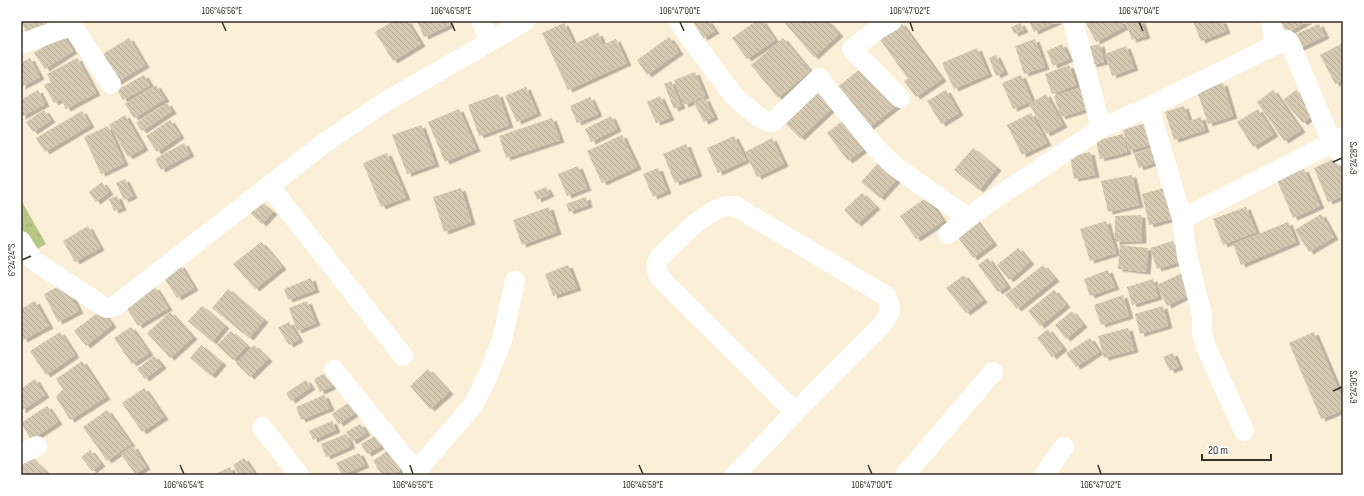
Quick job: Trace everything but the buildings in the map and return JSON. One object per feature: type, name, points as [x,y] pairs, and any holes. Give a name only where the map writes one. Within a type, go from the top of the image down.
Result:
[{"type":"street","points":[[481,21],[490,41]]},
{"type":"street","points":[[21,241],[27,263],[106,308],[115,306],[270,187],[323,144],[382,104],[525,21]]},
{"type":"street","points":[[678,21],[734,96],[756,115],[764,120],[773,122],[819,78],[876,148],[893,165],[968,218]]},
{"type":"street","points":[[892,21],[852,48],[900,98]]},
{"type":"street","points":[[1073,21],[1101,128]]},
{"type":"street","points":[[1271,21],[1275,44]]},
{"type":"street","points":[[21,44],[67,27],[72,27],[111,84]]},
{"type":"street","points":[[948,234],[985,205],[1101,128],[1149,107],[1275,44],[1287,40],[1290,43],[1339,145],[1182,219]]},
{"type":"street","points":[[1149,107],[1182,219],[1187,256],[1202,315],[1202,332],[1205,345],[1244,431]]},
{"type":"street","points":[[270,187],[403,356]]},
{"type":"street","points":[[735,475],[795,412],[882,325],[891,310],[890,303],[886,296],[735,206],[724,206],[706,215],[659,258],[657,263],[658,274],[662,280],[795,412]]},
{"type":"street","points":[[334,370],[415,474],[474,404],[488,375],[502,340],[515,281]]},
{"type":"street","points":[[905,475],[993,372]]},
{"type":"street","points":[[262,427],[299,475]]},
{"type":"street","points":[[1044,475],[1064,447]]},
{"type":"green space","points":[[21,200],[46,244],[21,259]]}]
